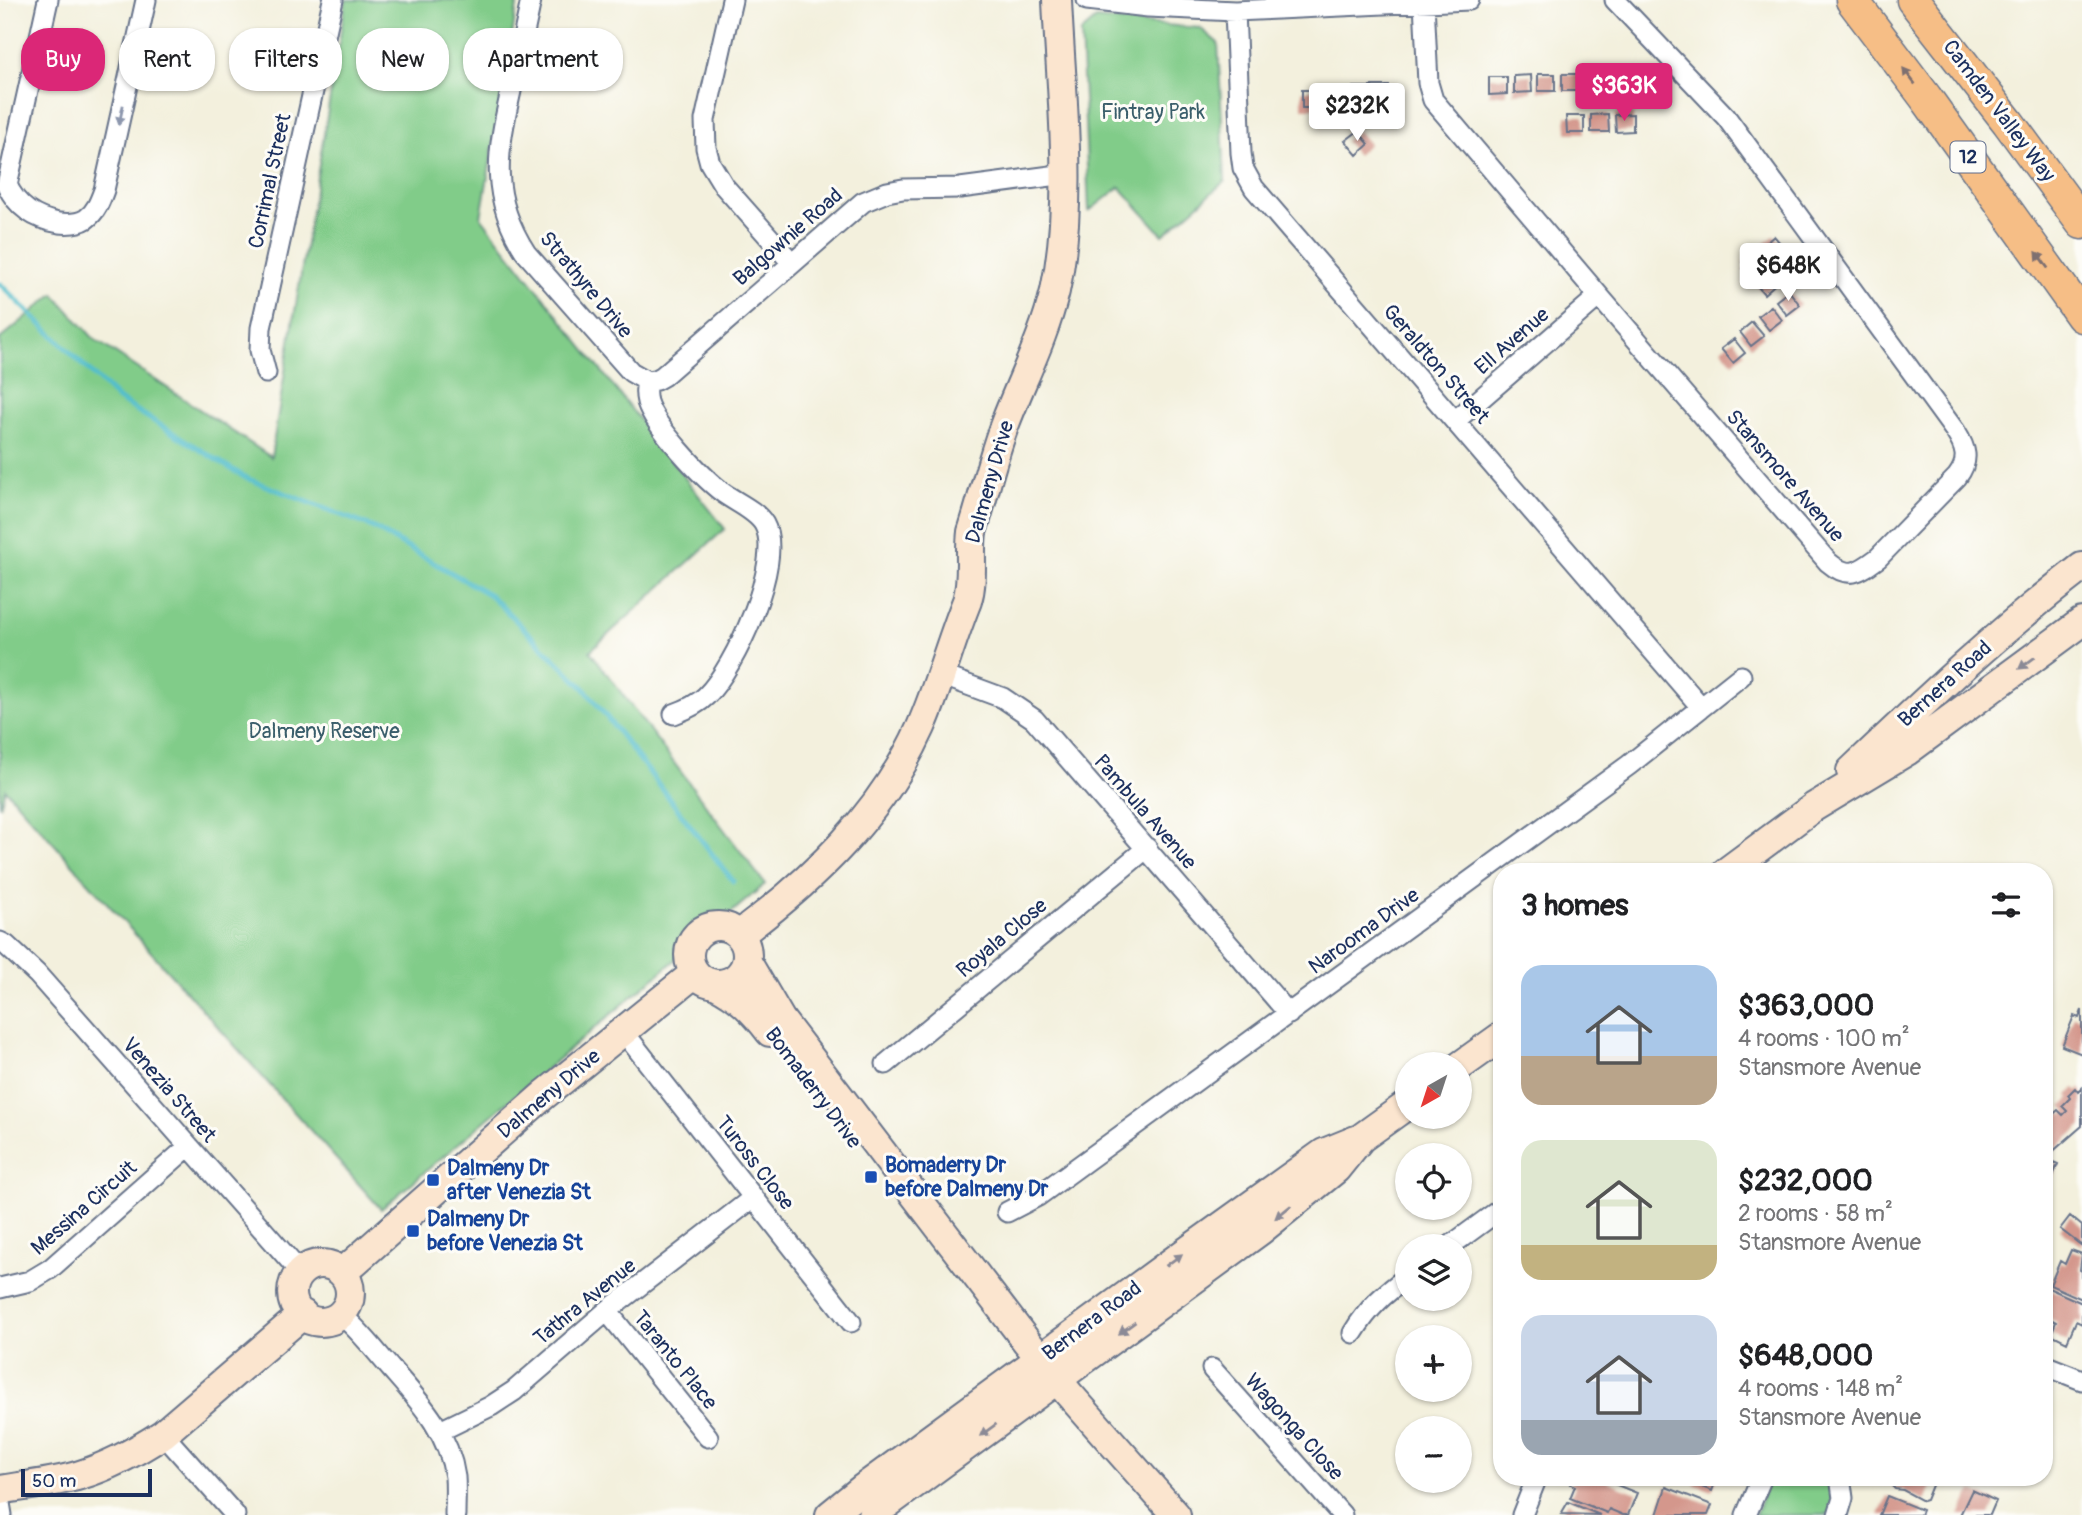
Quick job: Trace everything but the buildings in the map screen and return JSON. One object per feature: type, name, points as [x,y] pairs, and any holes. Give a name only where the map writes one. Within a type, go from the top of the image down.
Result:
[{"type":"main road","name":"12","points":[[1852,0],[1926,98],[2082,316]]},
{"type":"main road","name":"Camden Valley Way","points":[[1913,0],[2082,223]]},
{"type":"street","points":[[48,0],[4,186],[23,208],[41,219],[75,223],[83,221],[95,210],[104,190],[146,0]]},
{"type":"street","name":"Corrimal Street","points":[[266,373],[260,350],[261,328],[333,0]]},
{"type":"street","name":"Strathyre Drive","points":[[531,0],[499,153],[499,181],[505,209],[526,253],[631,372],[647,381]]},
{"type":"street","points":[[732,0],[705,120],[706,148],[710,163],[724,186],[792,263]]},
{"type":"street","name":"Dalmeny Drive","points":[[739,935],[819,870],[869,814],[911,746],[942,675],[971,589],[972,533],[996,449],[1041,338],[1055,291],[1063,229],[1066,174],[1057,0]]},
{"type":"street","points":[[1087,0],[1147,7],[1236,11],[1469,0]]},
{"type":"street","name":"Stansmore Avenue","points":[[1424,2],[1428,83],[1433,100],[1828,562],[1836,569],[1856,572],[1878,558],[1961,472],[1965,450],[1955,431],[1736,131],[1702,91],[1615,0]]},
{"type":"street","name":"Geraldton Street","points":[[1236,11],[1241,153],[1243,168],[1254,188],[1701,707]]},
{"type":"street","name":"Balgownie Road","points":[[647,381],[663,376],[863,202],[887,192],[960,188],[1066,174]]},
{"type":"street","name":"Ell Avenue","points":[[1455,421],[1599,296]]},
{"type":"street","points":[[647,381],[645,393],[654,417],[703,475],[721,492],[764,523],[769,545],[759,598],[746,634],[729,665],[704,698],[674,714]]},
{"type":"street","name":"Bernera Road","points":[[1814,807],[1988,645],[2082,567]]},
{"type":"street","name":"Bernera Road","points":[[1738,863],[1814,807],[1907,751],[2082,622]]},
{"type":"street","name":"Pambula Avenue","points":[[942,675],[990,692],[1024,711],[1045,730],[1289,1014]]},
{"type":"street","name":"Narooma Drive","points":[[1495,863],[1629,765],[1741,676]]},
{"type":"street","name":"Royala Close","points":[[886,1064],[1147,848]]},
{"type":"street","name":"Narooma Drive","points":[[1007,1212],[1038,1196],[1493,865]]},
{"type":"street","points":[[723,926],[739,935],[747,951],[747,962],[737,977],[727,983],[705,979],[690,963],[688,952],[700,932],[710,927],[723,926]]},
{"type":"street","name":"Venezia Street","points":[[0,942],[37,974],[300,1273]]},
{"type":"street","name":"Bomaderry Drive","points":[[747,962],[781,1020],[1042,1375]]},
{"type":"street","name":"Dalmeny Drive","points":[[342,1273],[544,1096],[623,1031],[705,979]]},
{"type":"street","name":"Bomaderry Drive","points":[[705,979],[731,992],[759,1018],[1042,1375]]},
{"type":"street","name":"Tuross Close","points":[[623,1031],[851,1322]]},
{"type":"street","points":[[1472,1057],[1493,1042]]},
{"type":"street","name":"Bernera Road","points":[[872,1515],[1042,1375],[1172,1262],[1324,1153],[1361,1138],[1395,1114]]},
{"type":"street","name":"Messina Circuit","points":[[0,1288],[30,1281],[50,1269],[189,1146]]},
{"type":"street","name":"Tathra Avenue","points":[[440,1431],[491,1406],[514,1391],[607,1311],[753,1198]]},
{"type":"street","points":[[1467,1234],[1493,1215]]},
{"type":"street","points":[[321,1264],[333,1266],[342,1273],[350,1294],[347,1305],[340,1314],[325,1321],[313,1320],[303,1314],[296,1305],[293,1294],[294,1283],[300,1273],[310,1266],[321,1264]]},
{"type":"street","points":[[1353,1333],[1375,1302],[1395,1286]]},
{"type":"street","name":"Taranto Place","points":[[607,1311],[708,1437]]},
{"type":"street","points":[[0,1490],[63,1480],[117,1461],[163,1434],[303,1314]]},
{"type":"street","points":[[340,1314],[354,1325],[429,1414],[440,1431],[455,1476],[455,1515]]},
{"type":"street","name":"Wagonga Close","points":[[1212,1369],[1342,1515]]},
{"type":"street","points":[[2053,1369],[2082,1380]]},
{"type":"street","points":[[1042,1375],[1156,1515]]},
{"type":"street","points":[[1042,1375],[1176,1515]]},
{"type":"street","name":"Bernera Road","points":[[830,1515],[892,1467],[1042,1375]]},
{"type":"street","points":[[163,1434],[235,1515]]},
{"type":"street","points":[[1522,1515],[1533,1486]]},
{"type":"street","points":[[1746,1515],[1758,1486]]},
{"type":"street","points":[[1838,1515],[1843,1498],[1841,1486]]},
{"type":"street","points":[[0,1503],[2,1515]]},
{"type":"green space","name":"Dalmeny Reserve","points":[[346,0],[518,0],[513,28],[463,28],[463,91],[502,91],[481,217],[725,529],[590,651],[765,884],[381,1209],[5,789],[0,807],[0,339],[54,294],[94,339],[271,457],[331,91],[342,91],[341,28]]},
{"type":"green space","name":"Fintray Park","points":[[1096,19],[1200,28],[1218,43],[1225,181],[1163,235],[1120,187],[1089,211],[1081,32]]},
{"type":"green space","points":[[1766,1486],[1830,1486],[1830,1515],[1755,1515]]},
{"type":"waterway","points":[[0,284],[118,399],[246,478],[372,527],[490,595],[585,689],[733,881]]},
{"type":"place","name":"Bomaderry Dr before Dalmeny Dr","points":[[871,1177]]},
{"type":"place","name":"Dalmeny Dr after Venezia St","points":[[433,1180]]},
{"type":"place","name":"Dalmeny Dr before Venezia St","points":[[413,1231]]}]
